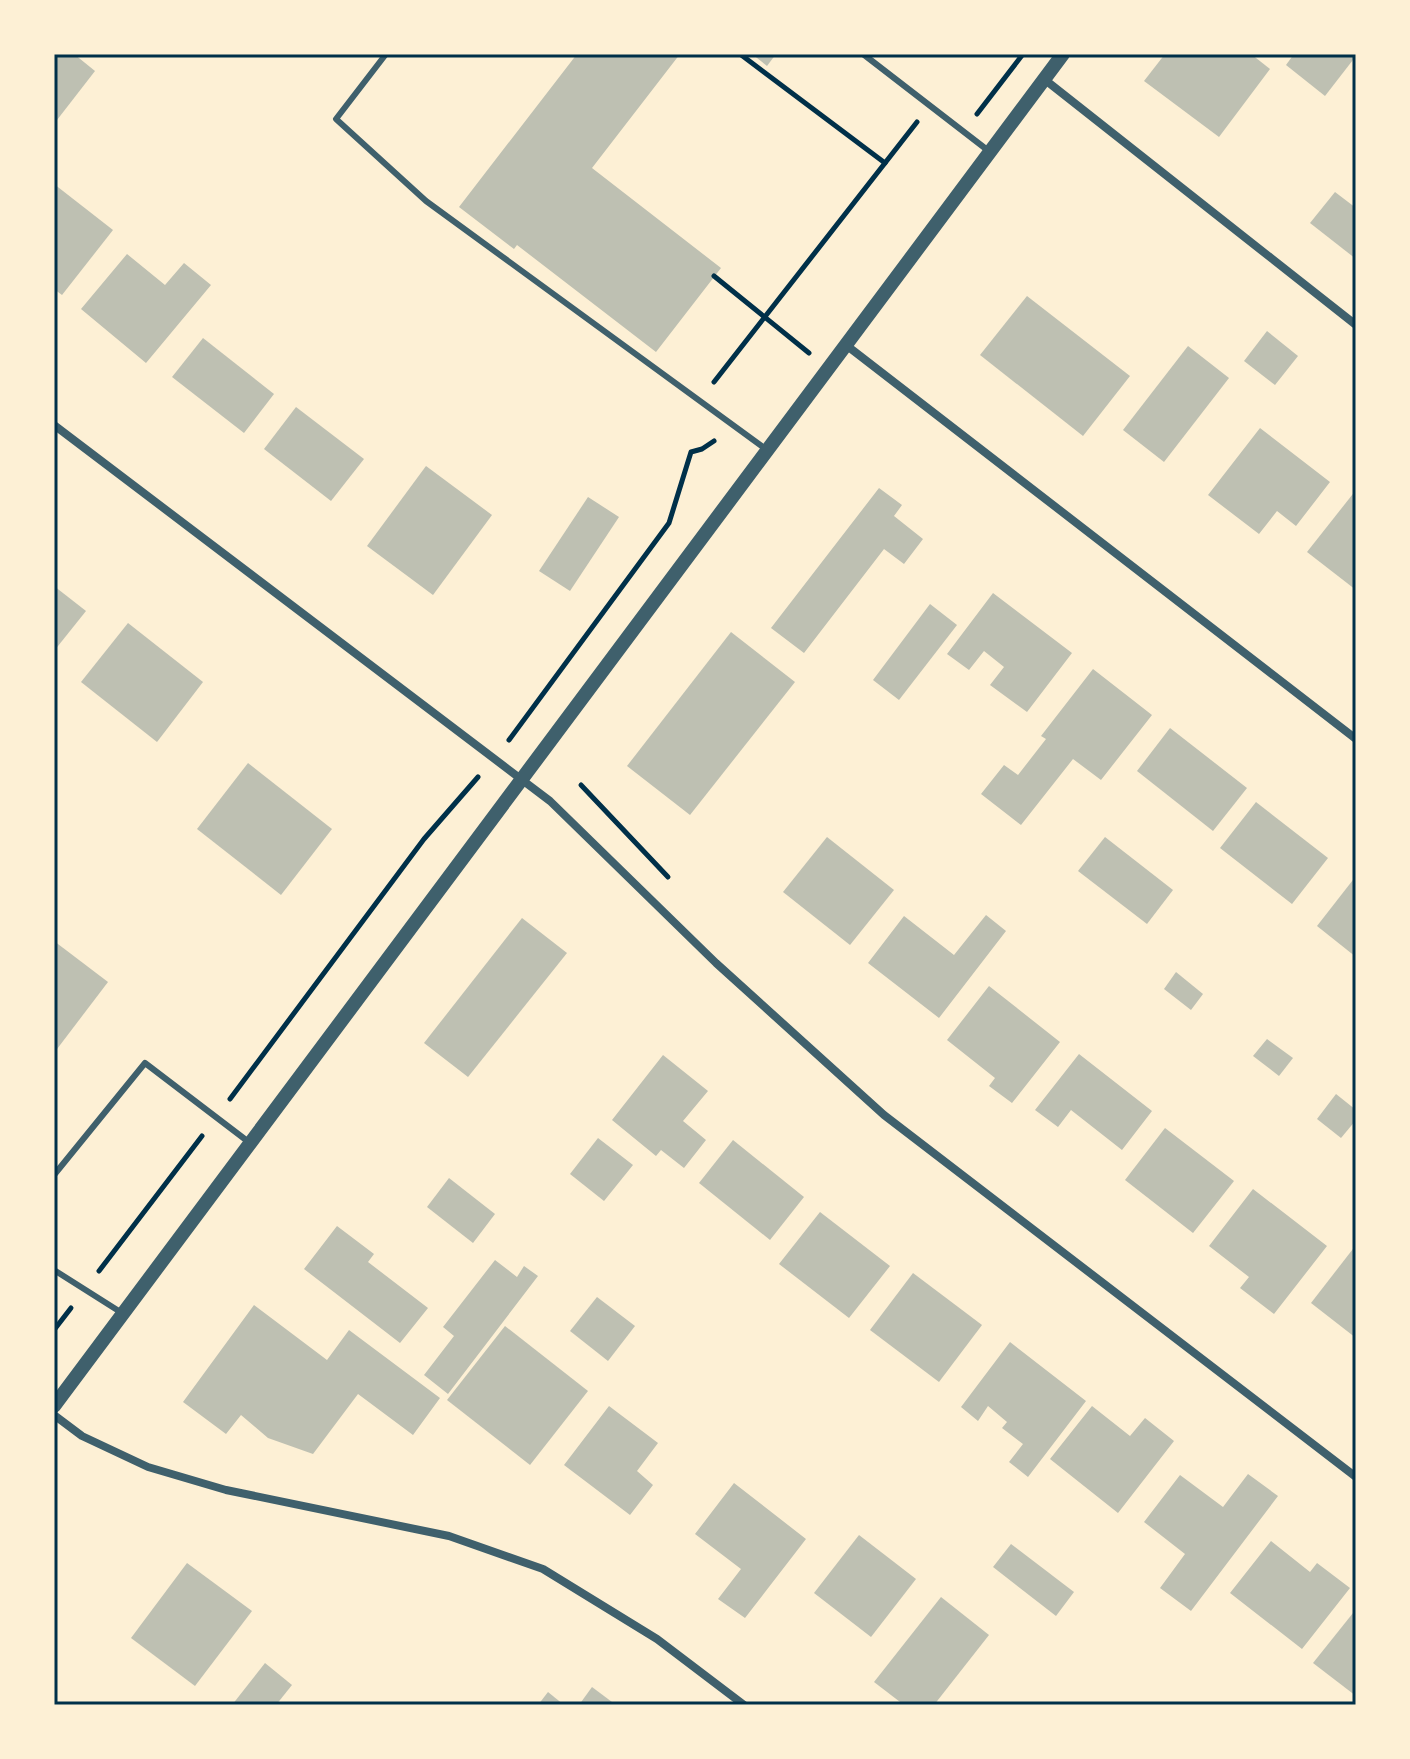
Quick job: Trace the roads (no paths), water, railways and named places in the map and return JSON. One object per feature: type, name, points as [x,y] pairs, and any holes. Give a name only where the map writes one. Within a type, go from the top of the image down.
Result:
[{"type":"street","points":[[54,1406],[1063,54]]},
{"type":"street","points":[[1044,79],[1356,325]]},
{"type":"street","points":[[846,345],[1356,739]]},
{"type":"street","points":[[54,425],[560,811],[716,963],[884,1115],[1356,1477]]},
{"type":"street","points":[[54,1415],[82,1436],[148,1467],[226,1490],[449,1536],[543,1569],[657,1639],[744,1705]]},
{"type":"lane","points":[[386,54],[336,119],[426,201],[767,450]]},
{"type":"lane","points":[[863,54],[990,152]]},
{"type":"lane","points":[[54,1175],[145,1063],[250,1143]]},
{"type":"lane","points":[[54,1270],[123,1314]]}]
